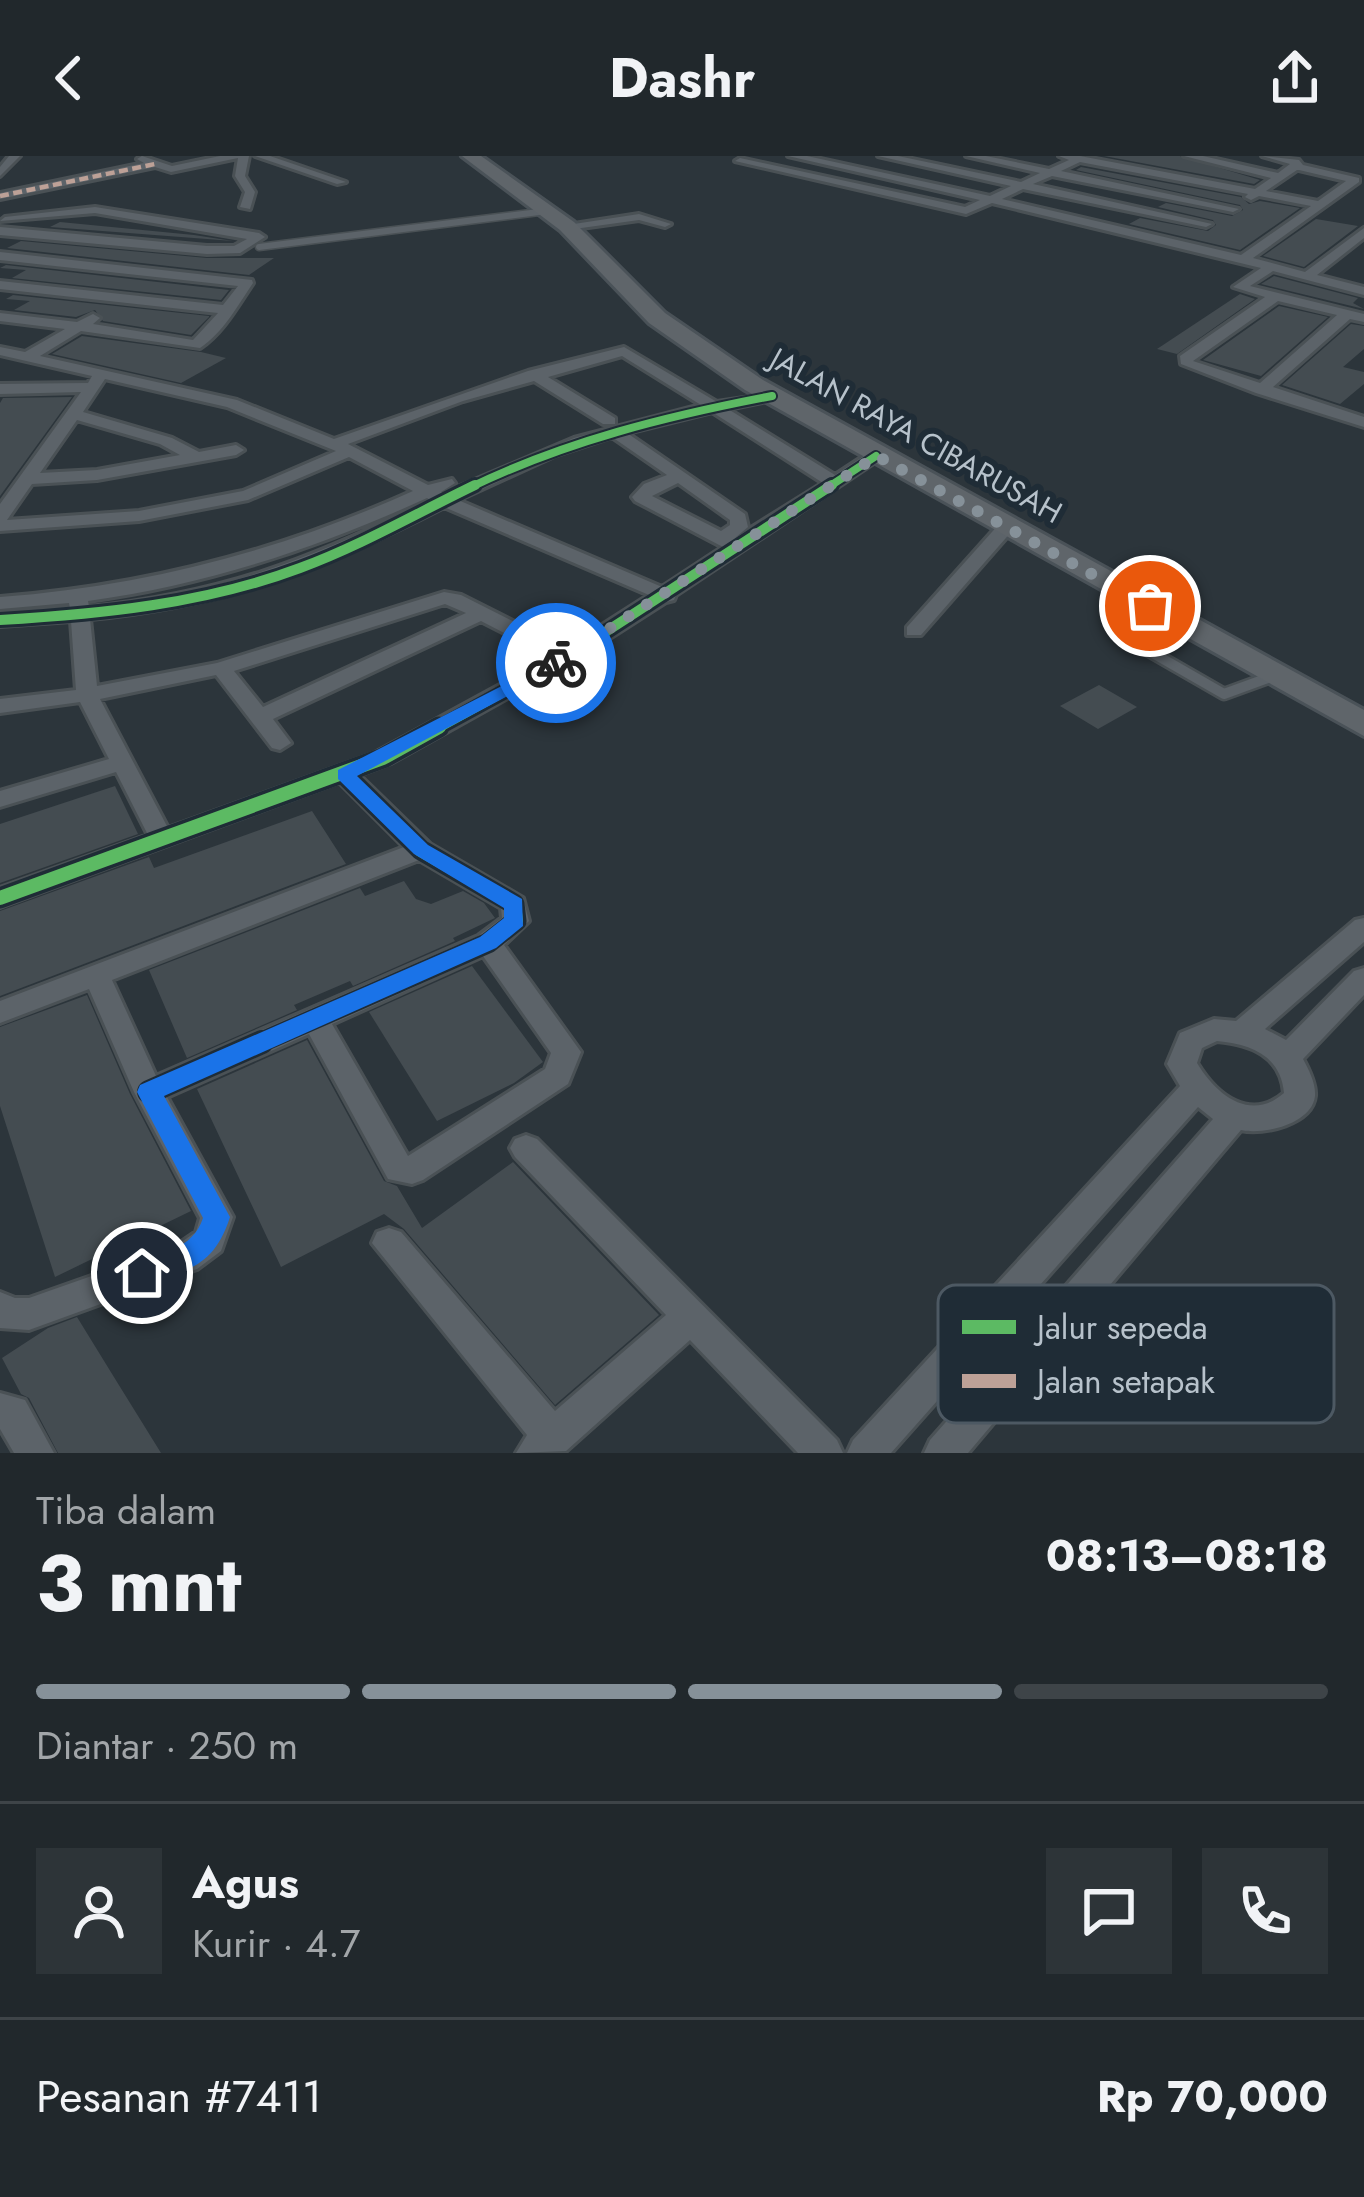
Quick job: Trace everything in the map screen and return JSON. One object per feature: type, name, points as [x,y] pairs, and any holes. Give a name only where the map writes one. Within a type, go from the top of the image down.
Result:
[{"type":"main road","name":"JALAN RAYA CIBARUSAH","points":[[470,156],[557,218],[657,318],[764,390],[1364,725]]},
{"type":"street","points":[[0,173],[17,156]]},
{"type":"street","points":[[135,156],[169,169],[239,156],[240,176],[250,193],[246,207]]},
{"type":"street","points":[[260,156],[340,182]]},
{"type":"street","points":[[752,156],[740,161],[962,211],[1079,159]]},
{"type":"street","points":[[793,156],[1364,291]]},
{"type":"street","points":[[883,156],[1206,224]]},
{"type":"street","points":[[971,156],[1233,209]]},
{"type":"street","points":[[1062,156],[1259,192]]},
{"type":"street","points":[[1108,156],[1321,206]]},
{"type":"street","points":[[1189,156],[1282,177]]},
{"type":"street","points":[[1267,156],[1300,163],[1299,167]]},
{"type":"street","points":[[0,196],[154,164]]},
{"type":"street","points":[[1171,243],[1299,167],[1356,178],[1241,261]]},
{"type":"street","points":[[169,169],[166,172],[182,180]]},
{"type":"street","points":[[94,210],[259,237],[236,250],[207,250],[1,224],[94,210]]},
{"type":"street","points":[[557,218],[644,217],[665,224]]},
{"type":"street","points":[[1306,278],[1364,232]]},
{"type":"street","points":[[28,357],[207,250]]},
{"type":"street","points":[[0,256],[245,281],[248,285],[206,338],[0,317]]},
{"type":"street","points":[[1268,268],[1239,287],[1356,316]]},
{"type":"street","points":[[0,285],[228,310]]},
{"type":"street","points":[[1273,298],[1185,359],[1195,368],[1355,420],[1364,399]]},
{"type":"street","points":[[1261,390],[1356,316]]},
{"type":"street","points":[[0,522],[139,516],[248,495],[342,447],[532,374],[624,351],[834,482]]},
{"type":"street","points":[[0,352],[97,380],[232,403],[342,447],[436,496],[667,596]]},
{"type":"street","points":[[532,374],[739,518],[731,543]]},
{"type":"street","points":[[0,389],[97,380]]},
{"type":"street","points":[[0,522],[97,380]]},
{"type":"street","points":[[0,620],[79,605],[218,593],[270,579],[364,543],[436,496],[612,426],[764,390]]},
{"type":"street","points":[[74,414],[166,441],[194,456]]},
{"type":"street","points":[[27,479],[97,475],[236,450]]},
{"type":"street","points":[[0,898],[345,775],[567,657],[667,596],[731,543],[877,456]]},
{"type":"street","points":[[680,476],[650,488],[641,497],[731,543]]},
{"type":"street","points":[[914,631],[1006,526]]},
{"type":"street","points":[[0,706],[88,695],[221,668],[444,598],[567,657]]},
{"type":"street","points":[[0,602],[79,605]]},
{"type":"street","points":[[79,605],[88,695],[162,839]]},
{"type":"street","points":[[260,717],[482,613]]},
{"type":"street","points":[[221,668],[280,743]]},
{"type":"street","points":[[0,799],[122,763]]},
{"type":"street","points":[[149,1092],[488,943],[515,921],[514,904],[421,850],[345,775]]},
{"type":"street","points":[[0,1012],[421,850]]},
{"type":"street","points":[[1244,1031],[1364,927]]},
{"type":"street","points":[[314,1018],[399,1169],[412,1170],[557,1076],[564,1064],[566,1052],[488,943]]},
{"type":"street","points":[[5,1311],[29,1314],[185,1258],[209,1241],[217,1217],[149,1092],[97,974]]},
{"type":"street","points":[[1287,1057],[1364,978]]},
{"type":"street","points":[[1214,1030],[1244,1031],[1287,1057],[1300,1078],[1300,1098],[1286,1114],[1263,1120],[1234,1116],[1195,1090],[1182,1064],[1190,1041],[1214,1030]]},
{"type":"street","points":[[1018,1285],[1195,1090]]},
{"type":"street","points":[[1088,1285],[1234,1116]]},
{"type":"street","points":[[526,1148],[824,1453]]},
{"type":"street","points":[[389,1243],[544,1445],[689,1318]]},
{"type":"street","points":[[866,1453],[938,1374]]},
{"type":"street","points":[[0,1411],[12,1413],[35,1453]]},
{"type":"street","points":[[943,1453],[969,1423]]},
{"type":"lane","points":[[260,247],[557,218]]},
{"type":"lane","points":[[1130,640],[1225,694],[1277,674]]},
{"type":"building","points":[[1104,156],[1180,156],[1260,180],[1254,184]]},
{"type":"building","points":[[1081,167],[1241,197],[1249,204],[1260,201],[1300,208],[1240,250],[1129,224],[1140,218],[1208,231],[1216,225],[1213,220],[1158,207],[1166,203],[1232,216],[1243,210],[1240,205],[1076,170]]},
{"type":"building","points":[[1316,219],[1358,226],[1304,267],[1263,256]]},
{"type":"building","points":[[60,222],[194,235],[233,241],[50,227]]},
{"type":"building","points":[[21,241],[207,258],[274,258],[249,275],[7,248]]},
{"type":"building","points":[[6,265],[229,290],[221,300],[12,278],[26,270],[0,268]]},
{"type":"building","points":[[1274,276],[1358,298],[1353,303],[1364,309],[1261,284]]},
{"type":"building","points":[[1240,294],[1255,299],[1177,354],[1157,349]]},
{"type":"building","points":[[13,295],[209,317],[191,335],[103,321],[95,310],[76,317],[14,310],[30,301],[6,299]]},
{"type":"building","points":[[1279,306],[1328,317],[1261,376],[1203,360]]},
{"type":"building","points":[[1351,324],[1364,326],[1364,349],[1343,367],[1364,372],[1364,384],[1340,404],[1282,385]]},
{"type":"building","points":[[82,336],[226,358],[181,383],[52,354]]},
{"type":"building","points":[[72,397],[0,496],[3,398]]},
{"type":"building","points":[[1099,685],[1137,707],[1098,729],[1060,706]]},
{"type":"building","points":[[115,786],[138,834],[0,883],[0,824]]},
{"type":"building","points":[[312,811],[346,864],[0,996],[0,911],[149,857],[154,868]]},
{"type":"building","points":[[404,881],[416,899],[431,904],[463,891],[484,903],[495,918],[453,938],[455,941],[353,986],[350,981],[294,1005],[297,1010],[187,1058],[149,970],[360,888],[365,896]]},
{"type":"building","points":[[472,966],[543,1062],[514,1083],[437,1121],[369,1012]]},
{"type":"building","points":[[87,995],[130,1094],[191,1211],[55,1277],[0,1106],[0,1027]]},
{"type":"building","points":[[307,1040],[384,1181],[397,1186],[422,1228],[513,1162],[659,1315],[555,1405],[404,1229],[384,1214],[281,1267],[197,1089]]},
{"type":"building","points":[[77,1317],[161,1453],[58,1453],[29,1398],[21,1394],[2,1358],[48,1328]]},
{"type":"marked path","points":[[0,196],[155,164]]},
{"type":"cycle path","points":[[0,620],[136,608],[270,579],[334,554],[548,453],[643,423],[772,396]]},
{"type":"cycle path","points":[[0,898],[383,758],[567,657],[876,456]]},
{"type":"cycle path","points":[[149,1092],[488,943],[516,921],[514,904],[421,850],[345,775]]},
{"type":"way so far","points":[[556,663],[667,596],[877,456],[1150,606]]},
{"type":"route","points":[[142,1273],[185,1258],[209,1241],[217,1217],[149,1092],[488,943],[515,921],[514,904],[421,850],[345,775],[556,663]]}]
